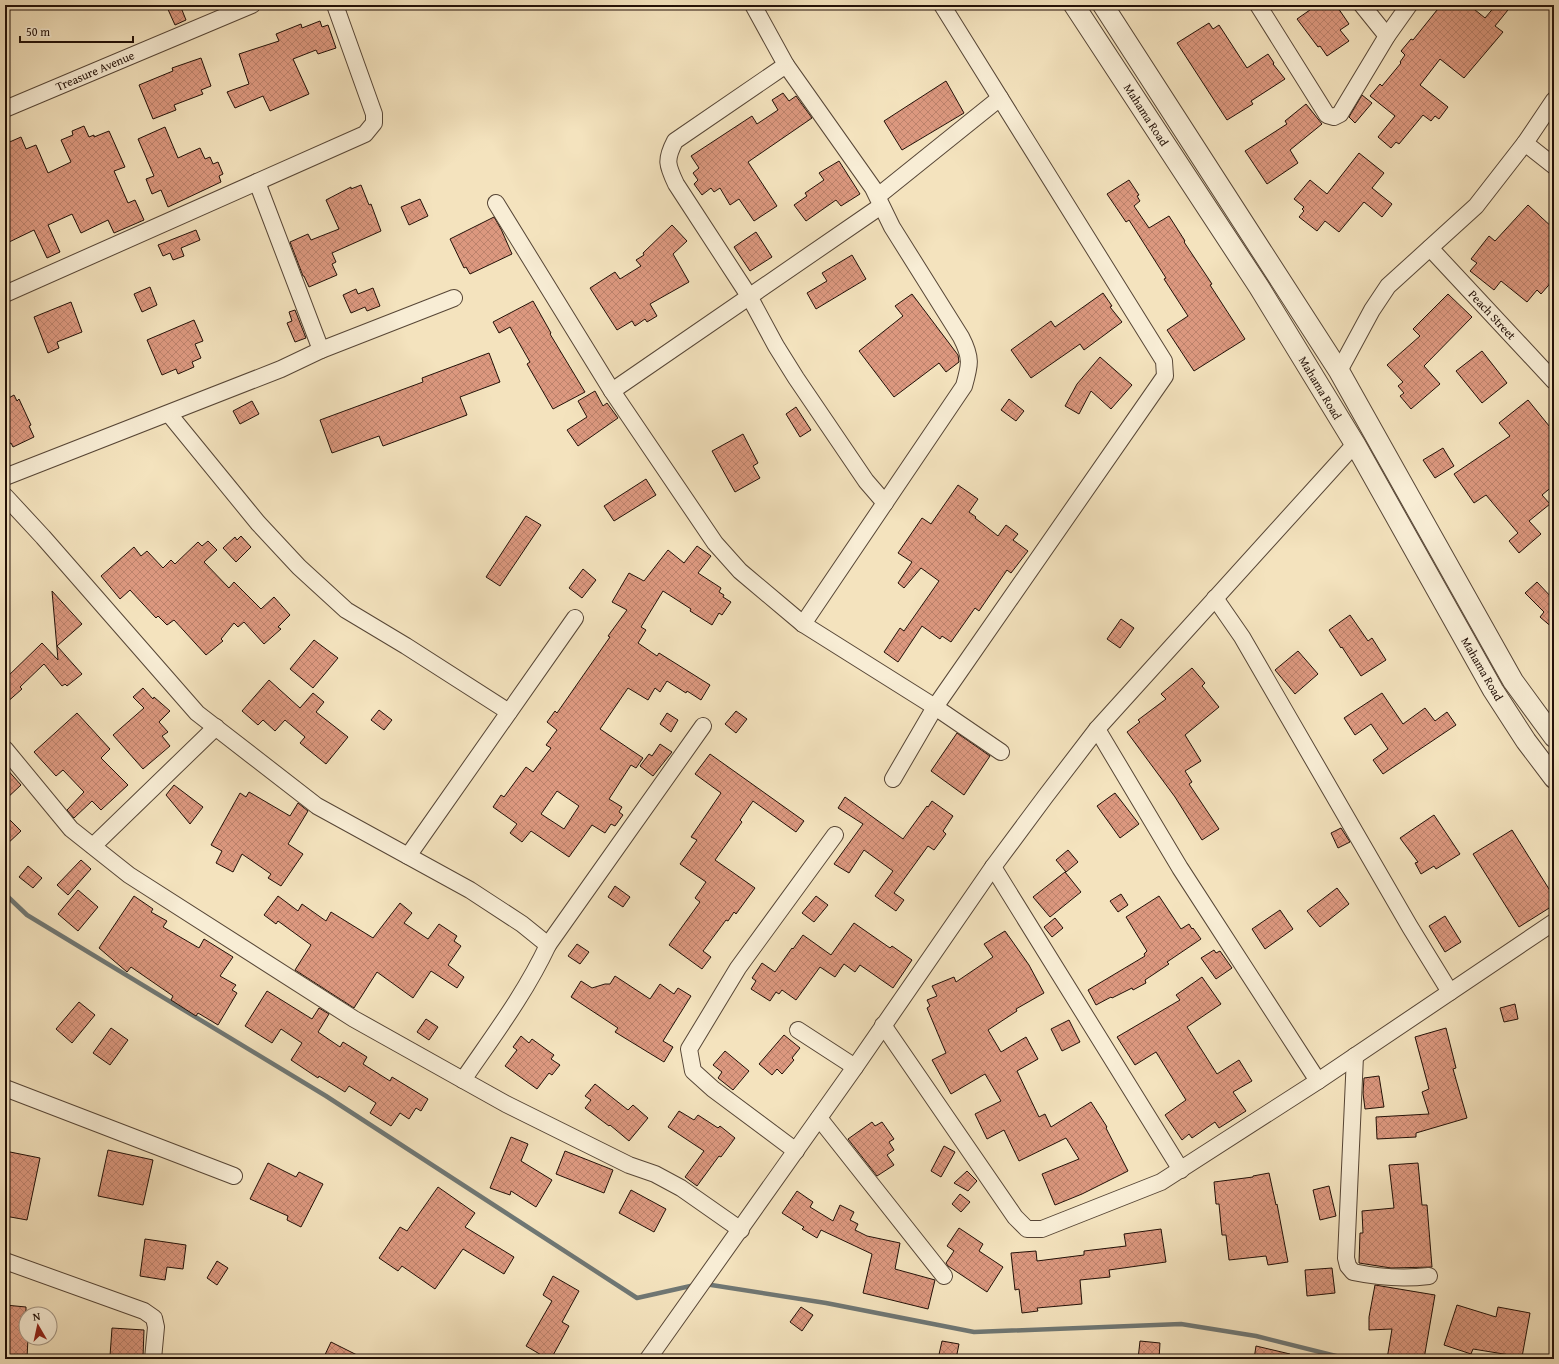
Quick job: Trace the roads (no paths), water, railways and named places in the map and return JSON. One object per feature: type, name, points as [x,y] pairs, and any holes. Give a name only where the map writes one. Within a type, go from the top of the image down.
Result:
[{"type":"street","name":"Treasure Avenue","points":[[5,109],[252,5]]},
{"type":"street","points":[[5,294],[365,134],[374,123],[374,114],[335,5]]},
{"type":"street","points":[[754,5],[786,65],[880,201],[892,227],[961,337],[968,350],[970,363],[964,386],[803,624]]},
{"type":"street","points":[[892,779],[935,707],[1165,376],[1164,361],[942,5]]},
{"type":"street","name":"Mahama Road","points":[[1074,5],[1259,287],[1355,444],[1493,690],[1526,741],[1554,778]]},
{"type":"street","name":"Mahama Road","points":[[1103,5],[1339,371],[1513,681],[1554,737]]},
{"type":"street","points":[[1258,5],[1327,114],[1330,116],[1338,116],[1340,114],[1387,36],[1409,5]]},
{"type":"street","points":[[1362,5],[1387,36]]},
{"type":"street","points":[[786,65],[675,141],[668,155],[669,169],[676,184],[749,296],[776,346],[796,378],[866,481],[885,503]]},
{"type":"street","points":[[612,391],[749,296],[880,201],[1000,98]]},
{"type":"street","points":[[1339,371],[1372,310],[1388,286],[1476,206],[1525,143],[1554,100]]},
{"type":"street","points":[[1525,143],[1554,166]]},
{"type":"street","points":[[257,182],[321,350]]},
{"type":"street","points":[[496,203],[612,391],[715,543],[740,571],[803,624],[935,707],[1001,752]]},
{"type":"street","name":"Peach Street","points":[[1430,248],[1554,381]]},
{"type":"street","points":[[5,477],[170,414],[281,369],[321,350],[454,298]]},
{"type":"street","points":[[170,414],[258,523],[299,567],[346,610],[406,646],[509,712]]},
{"type":"street","points":[[648,1359],[855,1068],[883,1025],[993,867],[1045,797],[1098,729],[1355,444]]},
{"type":"street","points":[[5,496],[198,713],[317,806],[470,890],[522,924],[548,945]]},
{"type":"street","points":[[1215,598],[1242,637],[1410,927],[1450,992]]},
{"type":"street","points":[[408,856],[575,618]]},
{"type":"street","points":[[463,1080],[514,1006],[537,969],[548,945],[703,726]]},
{"type":"street","points":[[93,846],[216,727]]},
{"type":"street","points":[[1098,729],[1180,868],[1318,1081]]},
{"type":"street","points":[[5,749],[71,829],[128,875],[354,1019],[506,1104],[629,1165],[655,1174],[681,1188],[740,1230]]},
{"type":"street","points":[[796,1151],[713,1089],[693,1071],[689,1049],[738,968],[835,835]]},
{"type":"street","points":[[993,867],[1180,1170]]},
{"type":"street","points":[[883,1025],[1014,1217],[1027,1229],[1042,1229],[1161,1182],[1318,1081],[1554,922]]},
{"type":"street","points":[[798,1030],[855,1068]]},
{"type":"street","points":[[1355,1056],[1346,1258],[1348,1266],[1352,1272],[1365,1275],[1413,1278],[1429,1276]]},
{"type":"street","points":[[5,1088],[234,1176]]},
{"type":"street","points":[[819,1118],[944,1276]]},
{"type":"street","points":[[5,1261],[144,1312],[154,1318],[156,1327],[153,1359]]},
{"type":"waterway","points":[[5,894],[27,915],[326,1096],[637,1298],[695,1285]]},
{"type":"waterway","points":[[705,1284],[826,1303],[974,1332],[1181,1324],[1256,1336],[1348,1359]]}]
